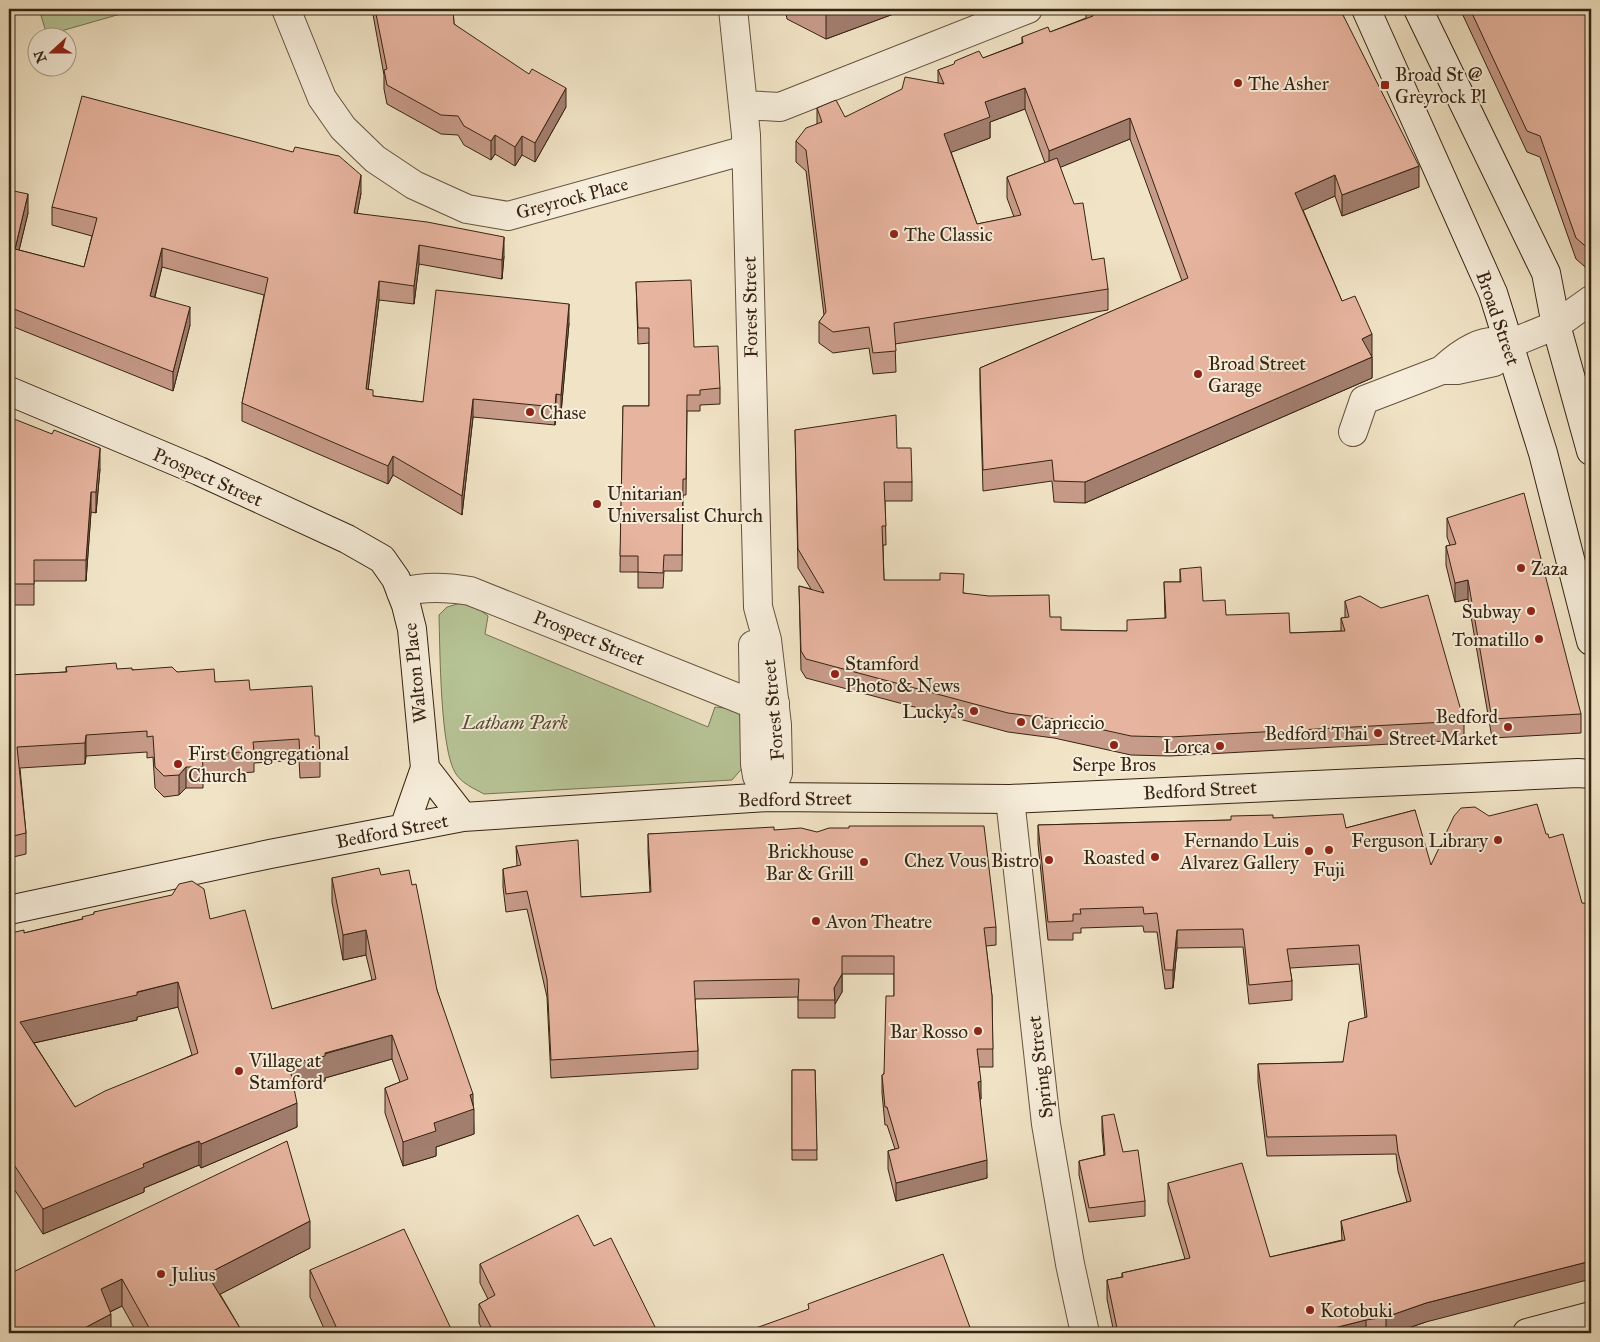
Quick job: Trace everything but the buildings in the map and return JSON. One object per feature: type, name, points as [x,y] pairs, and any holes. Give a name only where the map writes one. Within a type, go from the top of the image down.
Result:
[{"type":"main road","name":"Greyrock Place","points":[[286,9],[322,98],[343,128],[375,159],[414,185],[467,209],[508,216],[746,150]]},
{"type":"main road","name":"Forest Street","points":[[733,9],[746,150],[758,607],[753,629],[764,704],[756,774],[768,798]]},
{"type":"main road","points":[[743,105],[780,107],[1028,9]]},
{"type":"main road","name":"Broad Street","points":[[1366,9],[1493,293],[1507,345],[1543,453],[1591,641]]},
{"type":"main road","points":[[1418,9],[1546,273],[1556,325],[1591,451]]},
{"type":"main road","points":[[1353,432],[1364,400],[1442,370],[1453,360],[1476,347],[1499,341],[1507,345],[1556,325],[1591,300]]},
{"type":"main road","name":"Prospect Street","points":[[9,392],[198,471],[347,540],[382,559],[399,586],[418,588],[447,587],[470,591],[764,704]]},
{"type":"main road","name":"Walton Place","points":[[399,586],[412,629],[425,768],[404,828]]},
{"type":"main road","points":[[425,768],[463,817]]},
{"type":"main road","name":"Bedford Street","points":[[9,910],[463,817],[768,798],[1010,799],[1578,773],[1591,774]]},
{"type":"main road","name":"Spring Street","points":[[1010,799],[1046,1124],[1070,1264],[1085,1333]]},
{"type":"main road","points":[[1527,1333],[1591,1316]]},
{"type":"green space","points":[[39,9],[138,9],[72,28],[45,28]]},
{"type":"green space","name":"Latham Park","points":[[461,603],[479,609],[488,616],[485,634],[708,727],[715,707],[735,709],[745,722],[745,765],[732,780],[484,794],[472,788],[456,774],[451,762],[442,698],[439,615],[447,607]]},
{"type":"place","name":"The Asher","points":[[1238,83]]},
{"type":"place","name":"Broad St @ Greyrock Pl","points":[[1385,85]]},
{"type":"place","name":"The Classic","points":[[894,234]]},
{"type":"place","name":"Broad Street Garage","points":[[1198,374]]},
{"type":"place","name":"Chase","points":[[530,412]]},
{"type":"place","name":"Unitarian Universalist Church","points":[[597,504]]},
{"type":"place","name":"Zaza","points":[[1521,568]]},
{"type":"place","name":"Subway","points":[[1531,611]]},
{"type":"place","name":"Tomatillo","points":[[1539,639]]},
{"type":"place","name":"Stamford Photo & News","points":[[835,674]]},
{"type":"place","name":"Lucky's","points":[[974,711]]},
{"type":"place","name":"Capriccio","points":[[1021,722]]},
{"type":"place","name":"Bedford Street Market","points":[[1508,727]]},
{"type":"place","name":"Bedford Thai","points":[[1378,733]]},
{"type":"place","name":"Serpe Bros","points":[[1114,745]]},
{"type":"place","name":"Lorca","points":[[1220,746]]},
{"type":"place","name":"First Congregational Church","points":[[178,764]]},
{"type":"place","name":"Ferguson Library","points":[[1498,840]]},
{"type":"place","name":"Fuji","points":[[1329,850]]},
{"type":"place","name":"Fernando Luis Alvarez Gallery","points":[[1309,851]]},
{"type":"place","name":"Roasted","points":[[1155,857]]},
{"type":"place","name":"Chez Vous Bistro","points":[[1049,860]]},
{"type":"place","name":"Brickhouse Bar & Grill","points":[[864,862]]},
{"type":"place","name":"Avon Theatre","points":[[816,921]]},
{"type":"place","name":"Bar Rosso","points":[[978,1031]]},
{"type":"place","name":"Village at Stamford","points":[[239,1071]]},
{"type":"place","name":"Julius","points":[[161,1274]]},
{"type":"place","name":"Kotobuki","points":[[1310,1310]]}]
